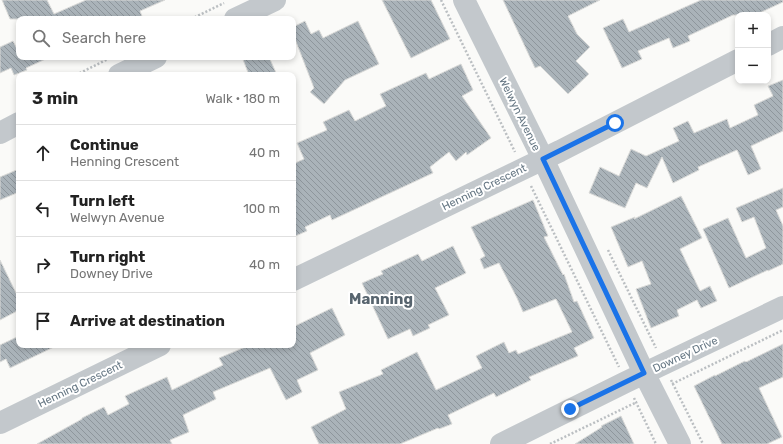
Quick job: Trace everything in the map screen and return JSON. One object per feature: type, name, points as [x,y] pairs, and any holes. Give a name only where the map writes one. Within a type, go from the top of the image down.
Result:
[{"type":"street","points":[[241,16],[275,0]]},
{"type":"street","name":"Welwyn Avenue","points":[[464,0],[543,159],[635,377],[680,444]]},
{"type":"street","points":[[771,43],[783,37]]},
{"type":"street","points":[[125,72],[150,60]]},
{"type":"street","name":"Henning Crescent","points":[[296,279],[543,159],[735,62]]},
{"type":"street","points":[[0,132],[16,124]]},
{"type":"street","name":"Downey Drive","points":[[501,444],[635,377],[783,307]]},
{"type":"street","name":"Henning Crescent","points":[[0,423],[154,348]]},
{"type":"path","points":[[197,16],[230,0]]},
{"type":"path","points":[[440,0],[522,168],[635,377],[656,444]]},
{"type":"path","points":[[82,72],[107,60]]},
{"type":"building","points":[[2,0],[47,0],[54,14],[86,0],[165,0],[140,11],[142,16],[16,16],[16,19],[10,19]]},
{"type":"building","points":[[382,0],[431,0],[450,39],[411,58]]},
{"type":"building","points":[[503,0],[600,0],[568,16],[577,34],[590,47],[576,61],[589,74],[568,94],[540,66],[535,68]]},
{"type":"building","points":[[701,0],[783,0],[783,2],[761,12],[735,12],[735,15],[688,36],[690,41],[673,48],[669,38],[638,51],[642,59],[622,68],[603,28],[623,19],[629,32]]},
{"type":"building","points":[[305,21],[311,34],[319,30],[323,38],[358,21],[379,64],[345,80],[324,104],[310,92],[314,88],[296,42],[296,26]]},
{"type":"building","points":[[13,41],[16,47],[16,60],[43,60],[26,68],[27,70],[16,72],[16,74],[14,75],[11,68],[0,73],[0,47]]},
{"type":"building","points":[[243,60],[270,60],[276,72],[248,72]]},
{"type":"building","points":[[461,64],[473,90],[462,96],[491,138],[467,155],[466,152],[456,161],[449,152],[430,167],[433,173],[332,220],[330,215],[305,227],[307,231],[296,236],[296,163],[304,159],[297,143],[327,130],[323,122],[349,110],[355,121],[386,106],[380,94],[426,73],[429,79]]},
{"type":"building","points":[[783,80],[783,131],[751,146],[761,169],[748,175],[737,150],[698,167],[699,170],[673,183],[662,157],[647,188],[636,183],[625,208],[589,193],[600,167],[619,176],[631,149],[646,156],[679,141],[673,128],[688,121],[694,133],[727,119],[730,128],[758,115],[754,105],[773,96],[768,86]]},
{"type":"building","points":[[16,170],[16,193],[0,200],[0,177]]},
{"type":"building","points":[[783,188],[783,207],[776,210],[783,226],[783,264],[729,288],[703,229],[728,218],[746,258],[766,248],[754,217],[742,222],[736,208]]},
{"type":"building","points":[[681,196],[702,238],[680,249],[700,291],[710,286],[717,301],[701,308],[697,300],[677,310],[679,316],[651,328],[636,289],[651,284],[642,261],[628,267],[611,227],[635,217],[634,219]]},
{"type":"building","points":[[533,200],[548,236],[544,237],[563,275],[564,274],[574,302],[577,301],[594,338],[574,348],[578,356],[529,377],[531,380],[496,397],[494,393],[448,415],[452,424],[439,429],[438,428],[400,444],[319,444],[311,427],[346,409],[339,392],[383,374],[381,370],[417,352],[436,390],[482,368],[476,356],[504,342],[509,353],[516,350],[518,354],[572,332],[556,299],[523,312],[499,263],[484,269],[480,259],[485,256],[471,227]]},
{"type":"building","points":[[453,246],[466,273],[435,288],[449,315],[428,325],[430,328],[413,336],[410,329],[388,339],[362,283],[383,274],[381,271],[418,254],[422,261]]},
{"type":"building","points":[[0,260],[16,293],[16,312],[0,320]]},
{"type":"building","points":[[332,308],[345,335],[310,353],[318,370],[297,380],[302,392],[286,400],[270,368],[213,392],[216,399],[183,415],[189,432],[170,440],[172,444],[37,444],[104,407],[108,415],[129,404],[125,396],[167,377],[172,390],[223,365],[219,358],[243,348],[296,348],[296,326]]},
{"type":"building","points":[[16,337],[16,348],[52,348],[10,368],[6,359],[0,362],[0,345]]},
{"type":"building","points":[[783,344],[783,377],[759,388],[782,437],[767,444],[722,444],[694,386]]},
{"type":"building","points":[[621,416],[634,444],[575,444],[602,427],[601,426]]},
{"type":"district","name":"Manning","points":[[381,299]]},
{"type":"route","points":[[570,409],[644,373],[543,159],[615,123]]}]
